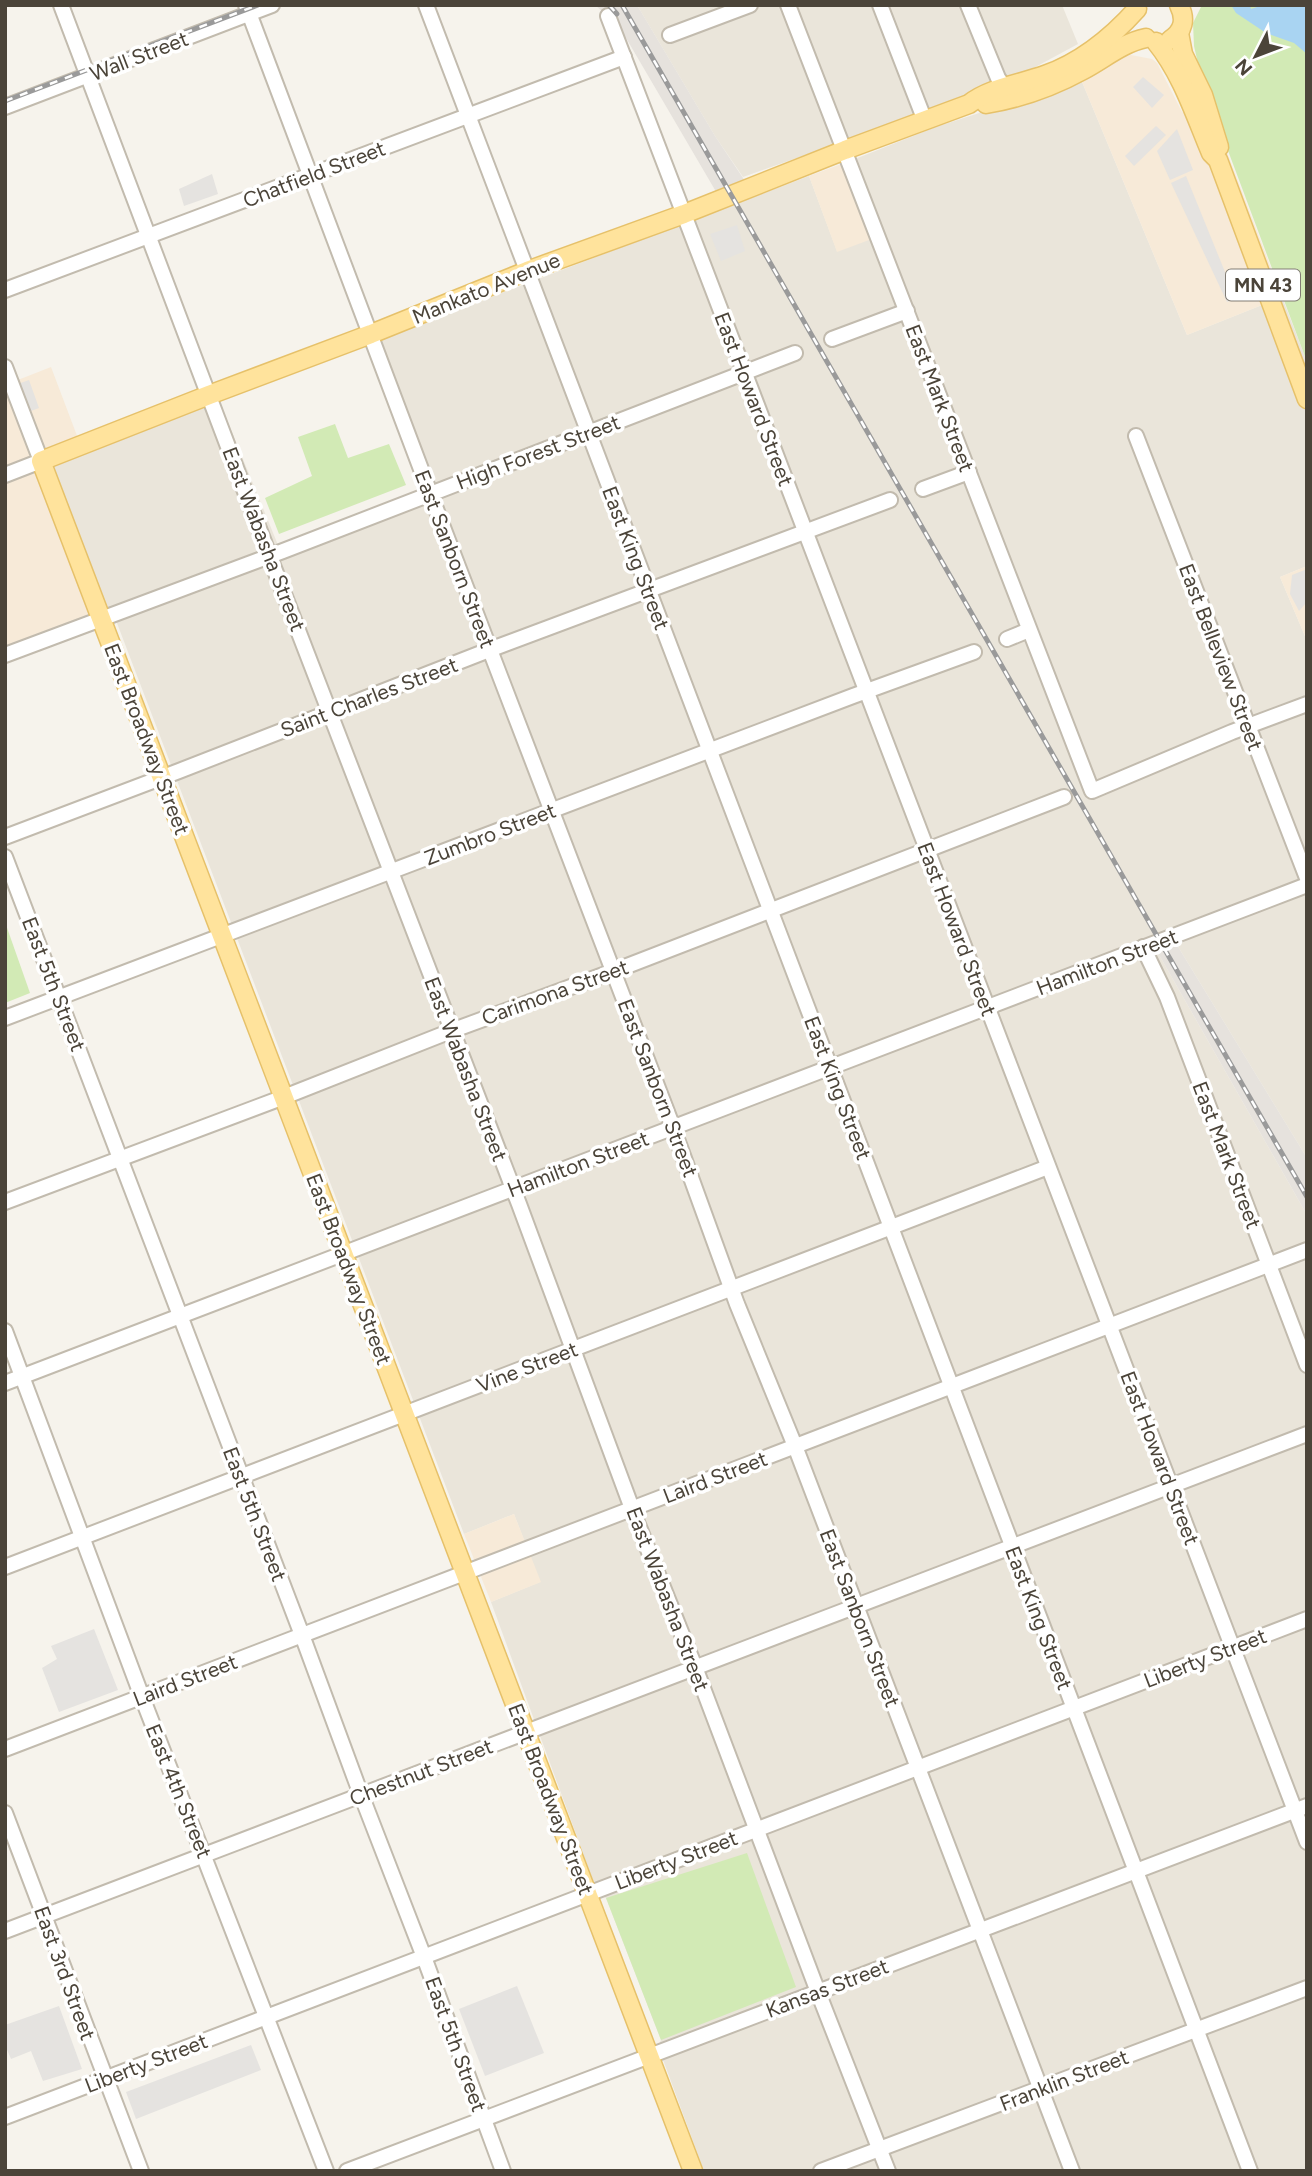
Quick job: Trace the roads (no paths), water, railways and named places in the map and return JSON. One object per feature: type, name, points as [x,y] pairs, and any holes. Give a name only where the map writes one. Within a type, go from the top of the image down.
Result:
[{"type":"main road","name":"Mankato Avenue","points":[[41,461],[527,271],[684,214],[969,104],[979,96],[1047,75],[1074,62],[1108,38],[1138,7]]},
{"type":"main road","name":"Mankato Avenue","points":[[1138,7],[1136,24],[1151,40]]},
{"type":"main road","name":"Mankato Avenue","points":[[969,104],[980,106],[1034,93],[1080,72],[1124,45],[1151,40],[1169,41],[1184,16]]},
{"type":"main road","name":"MN 43","points":[[1184,16],[1183,54],[1210,114],[1219,149],[1218,160]]},
{"type":"main road","name":"MN 43","points":[[1151,40],[1172,63],[1211,153],[1218,160],[1307,399]]},
{"type":"main road","name":"East Broadway Street","points":[[41,461],[693,2171]]},
{"type":"street","name":"East Wabasha Street","points":[[61,5],[390,873],[513,1188],[632,1508],[888,2171]]},
{"type":"street","name":"Wall Street","points":[[5,107],[247,9],[272,5]]},
{"type":"street","name":"East King Street","points":[[426,5],[1250,2171]]},
{"type":"street","points":[[670,35],[750,5]]},
{"type":"street","name":"East Mark Street","points":[[788,5],[1092,791],[1248,725]]},
{"type":"street","points":[[880,5],[925,121]]},
{"type":"street","points":[[968,5],[998,78],[1005,88]]},
{"type":"street","name":"East Sanborn Street","points":[[247,9],[732,1288],[1072,2171]]},
{"type":"street","name":"East Howard Street","points":[[608,16],[1232,1647],[1301,1808],[1307,1842]]},
{"type":"street","name":"Chatfield Street","points":[[5,290],[624,57]]},
{"type":"street","points":[[832,339],[907,311]]},
{"type":"street","name":"High Forest Street","points":[[5,655],[795,353]]},
{"type":"street","name":"East Broadway Street","points":[[5,367],[41,461]]},
{"type":"street","name":"East Belleview Street","points":[[1136,436],[1307,878]]},
{"type":"street","name":"Mankato Avenue","points":[[5,475],[41,461]]},
{"type":"street","points":[[923,489],[969,472]]},
{"type":"street","name":"Saint Charles Street","points":[[5,837],[489,650],[890,500]]},
{"type":"street","points":[[1007,639],[1029,630]]},
{"type":"street","name":"Zumbro Street","points":[[5,1018],[974,652]]},
{"type":"street","points":[[1248,725],[1307,704]]},
{"type":"street","name":"Carimona Street","points":[[5,1202],[1064,797]]},
{"type":"street","name":"East 5th Street","points":[[5,857],[503,2171]]},
{"type":"street","name":"Hamilton Street","points":[[5,1383],[1307,885]]},
{"type":"street","name":"East Mark Street","points":[[1143,947],[1167,997],[1307,1365]]},
{"type":"street","name":"Vine Street","points":[[5,1567],[1048,1167]]},
{"type":"street","name":"Laird Street","points":[[5,1749],[1307,1250]]},
{"type":"street","name":"East 4th Street","points":[[5,1331],[142,1697],[326,2171]]},
{"type":"street","name":"Chestnut Street","points":[[5,1931],[1307,1434]]},
{"type":"street","name":"Liberty Street","points":[[5,2117],[1307,1619]]},
{"type":"street","name":"Kansas Street","points":[[347,2171],[1301,1808]]},
{"type":"street","name":"East 3rd Street","points":[[5,1813],[141,2171]]},
{"type":"street","name":"Franklin Street","points":[[821,2171],[1307,1988]]},
{"type":"water","points":[[1231,5],[1250,5],[1251,9],[1263,5],[1307,5],[1307,54],[1294,43],[1266,33],[1236,13]]},
{"type":"railway","points":[[5,101],[258,5]]},
{"type":"railway","points":[[609,5],[617,14]]},
{"type":"railway","points":[[622,5],[1307,1197]]}]
